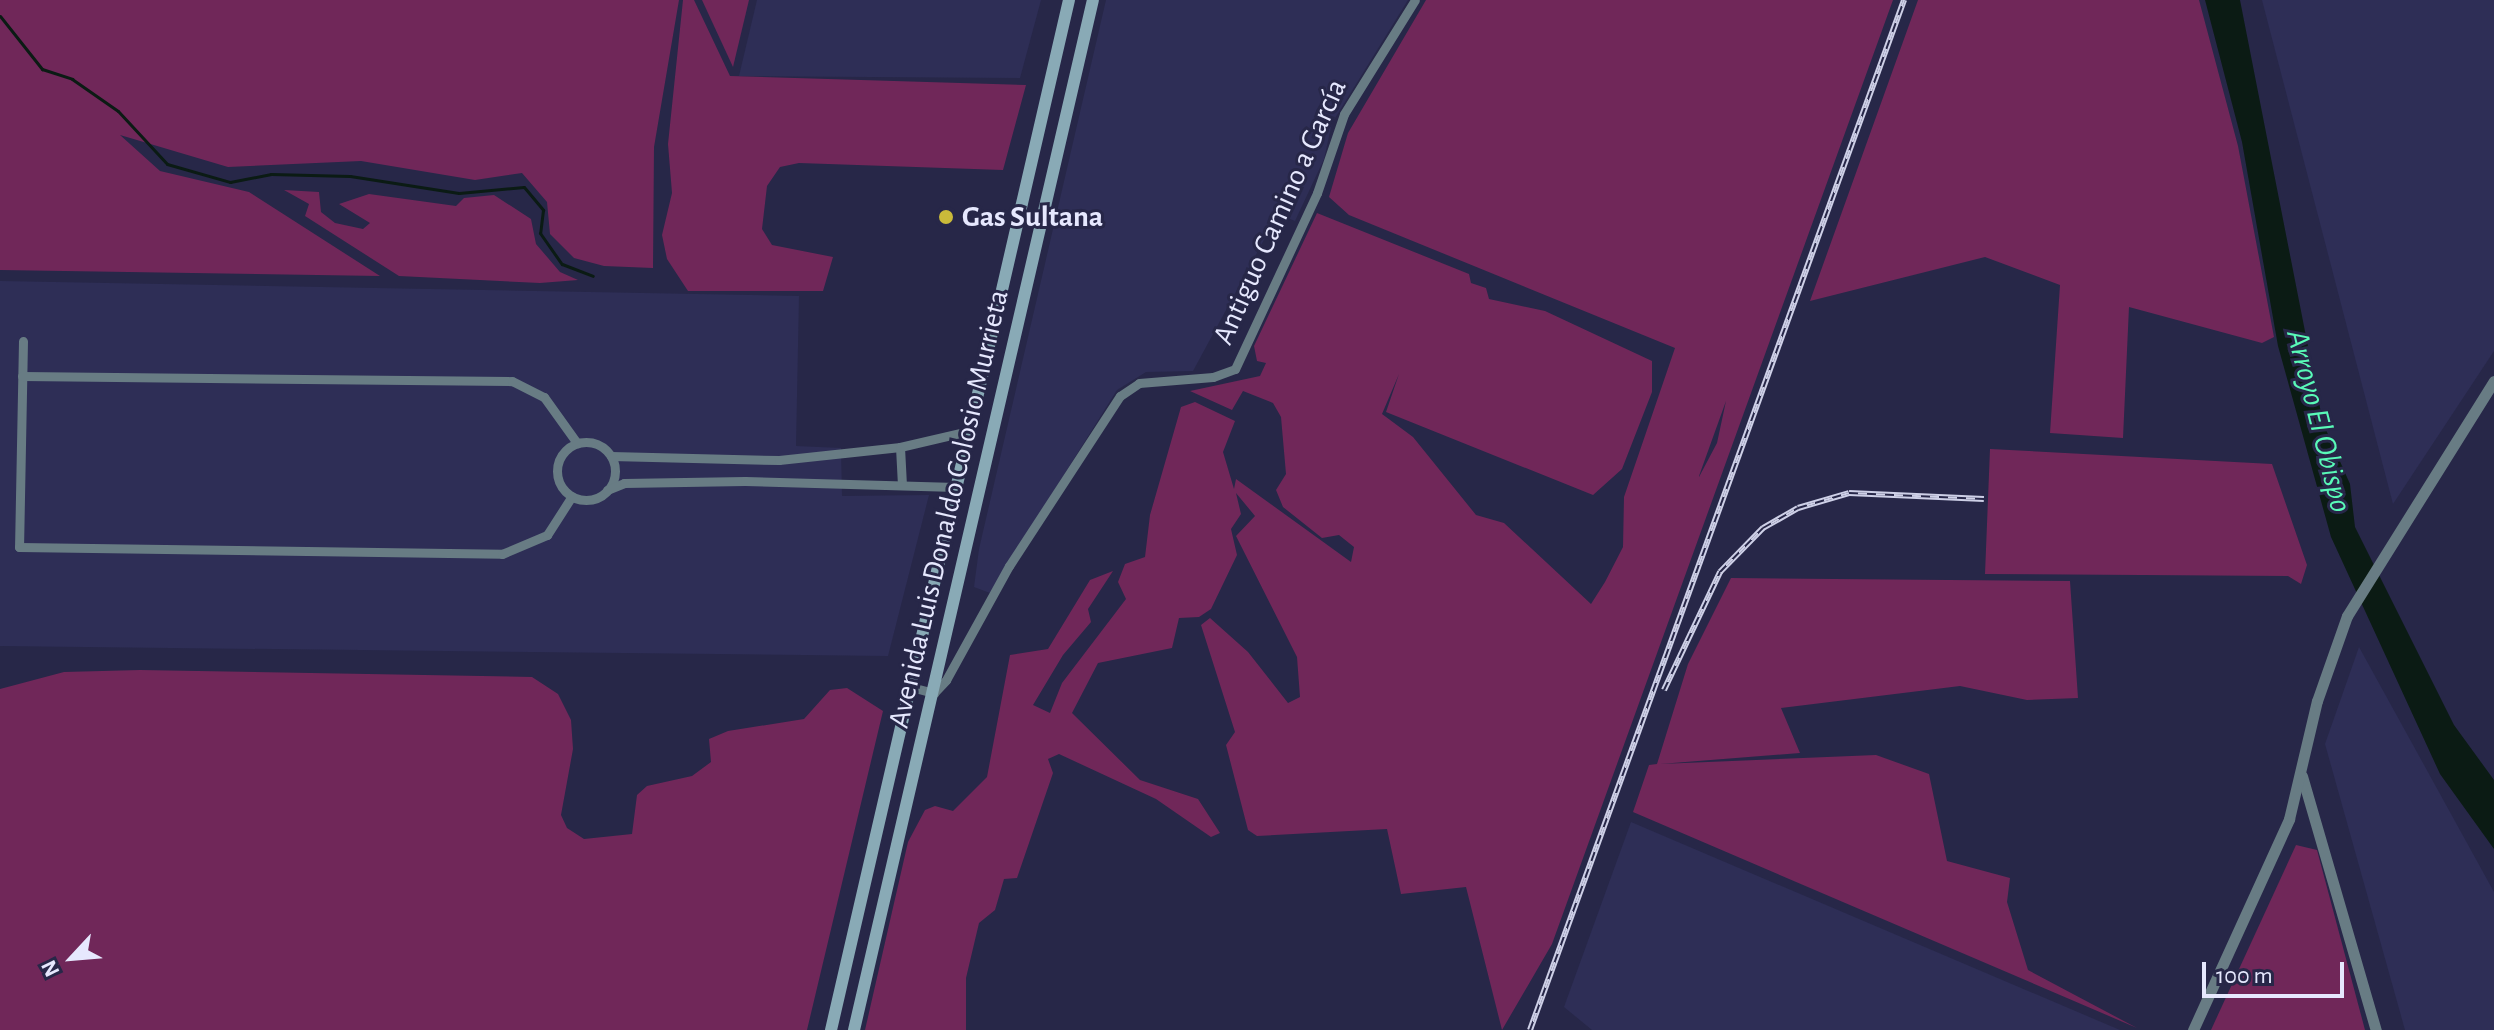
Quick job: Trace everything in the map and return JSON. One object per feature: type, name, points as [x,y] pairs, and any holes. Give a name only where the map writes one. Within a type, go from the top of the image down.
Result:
[{"type":"main road","name":"Avenida Luis Donaldo Colosio Murrieta","points":[[831,1030],[1069,0]]},
{"type":"main road","name":"Avenida Luis Donaldo Colosio Murrieta","points":[[854,1030],[1093,0]]},
{"type":"street","name":"Antiguo Camino a García","points":[[934,693],[1120,396],[1139,383],[1224,375],[1238,365],[1317,193],[1344,114],[1415,0]]},
{"type":"street","points":[[23,341],[19,547],[502,554],[547,535],[572,496]]},
{"type":"street","points":[[22,376],[512,381],[544,397],[577,443]]},
{"type":"street","points":[[2193,1030],[2277,850],[2302,776],[2317,701],[2347,616],[2494,381]]},
{"type":"street","points":[[956,487],[902,483],[624,483],[591,499],[572,496],[559,483],[558,463],[577,443],[596,444],[611,456],[779,460],[900,447],[969,431]]},
{"type":"street","points":[[900,447],[902,483]]},
{"type":"street","points":[[607,490],[615,474],[611,456]]},
{"type":"street","points":[[911,687],[934,693]]},
{"type":"street","points":[[2302,776],[2376,1030]]},
{"type":"shaded area","points":[[0,0],[679,0],[654,147],[653,268],[604,266],[574,258],[550,234],[547,202],[522,173],[475,180],[361,161],[228,167],[120,135],[160,171],[249,192],[380,276],[0,270]]},
{"type":"shaded area","points":[[683,0],[694,0],[730,76],[1026,85],[1003,170],[799,163],[780,167],[767,186],[762,229],[772,245],[833,257],[823,291],[688,291],[667,259],[662,235],[672,193],[668,144]]},
{"type":"shaded area","points":[[702,0],[749,0],[733,67]]},
{"type":"shaded area","points":[[757,0],[1041,0],[1020,78],[739,76]]},
{"type":"shaded area","points":[[1106,0],[1408,0],[1332,123],[1324,159],[1295,221],[1278,214],[1193,371],[1146,372],[1117,390],[990,593],[974,587],[979,549]]},
{"type":"shaded area","points":[[1426,0],[1893,0],[1552,944],[1502,1030],[1466,887],[1401,894],[1387,829],[1257,836],[1248,830],[1226,745],[1235,732],[1201,625],[1210,618],[1248,652],[1288,703],[1300,697],[1297,657],[1236,536],[1255,516],[1236,493],[1241,514],[1231,529],[1237,555],[1211,609],[1199,617],[1179,618],[1172,648],[1098,663],[1072,713],[1140,780],[1198,799],[1220,833],[1211,837],[1156,799],[1059,754],[1048,759],[1053,773],[1017,878],[1004,879],[995,910],[979,923],[966,978],[966,1030],[865,1030],[908,842],[925,810],[935,806],[953,811],[987,777],[1010,655],[1048,649],[1090,580],[1113,571],[1088,609],[1091,622],[1063,655],[1033,705],[1050,713],[1062,683],[1126,599],[1118,582],[1125,564],[1145,557],[1150,515],[1181,407],[1195,402],[1235,421],[1223,452],[1234,489],[1236,479],[1351,562],[1354,547],[1339,535],[1322,538],[1283,507],[1276,490],[1286,474],[1281,417],[1273,403],[1243,391],[1232,410],[1190,391],[1260,376],[1266,363],[1257,361],[1254,346],[1317,213],[1469,274],[1471,283],[1486,288],[1489,299],[1545,311],[1652,361],[1652,392],[1622,469],[1593,495],[1386,412],[1399,374],[1382,414],[1413,437],[1476,515],[1504,523],[1591,604],[1605,582],[1623,547],[1624,497],[1675,348],[1349,215],[1329,197],[1348,133]],"holes":[[[1726,401],[1717,443],[1699,477]]]},
{"type":"shaded area","points":[[1918,0],[2199,0],[2238,146],[2274,337],[2262,343],[2129,307],[2123,438],[2050,433],[2060,285],[1985,257],[1810,301]]},
{"type":"shaded area","points":[[2262,0],[2494,0],[2494,351],[2393,504]]},
{"type":"shaded area","points":[[284,190],[319,192],[321,212],[335,223],[363,229],[370,223],[339,204],[369,194],[456,206],[464,198],[494,195],[531,219],[536,244],[560,272],[578,280],[540,283],[399,276],[305,216],[309,204]]},
{"type":"shaded area","points":[[0,281],[799,296],[796,446],[841,448],[842,496],[929,495],[888,656],[0,646]]},
{"type":"shaded area","points":[[1990,449],[2272,464],[2307,565],[2301,584],[2288,576],[1985,574]]},
{"type":"shaded area","points":[[1731,578],[2070,581],[2078,698],[2027,700],[1960,686],[1781,708],[1800,753],[1660,764],[1876,755],[1929,774],[1947,861],[2010,878],[2007,902],[2028,970],[2137,1028],[1633,812],[1649,765],[1657,764],[1688,664]]},
{"type":"shaded area","points":[[2359,647],[2494,892],[2494,1030],[2405,1030],[2325,744]]},
{"type":"shaded area","points":[[140,670],[532,677],[558,694],[571,720],[573,749],[561,815],[567,828],[584,839],[632,834],[637,795],[647,786],[692,776],[711,762],[709,739],[728,731],[804,719],[830,690],[847,688],[883,711],[807,1030],[0,1030],[0,689],[64,672]]},
{"type":"shaded area","points":[[1631,822],[2120,1030],[1592,1030],[1564,1007]]},
{"type":"shaded area","points":[[2296,845],[2317,850],[2365,1030],[2211,1030]]},
{"type":"water","name":"Arroyo El Obispo","points":[[2205,0],[2240,0],[2323,423],[2350,484],[2355,527],[2454,725],[2494,780],[2494,849],[2440,774],[2331,537],[2278,346],[2242,142]]},
{"type":"waterway","points":[[0,16],[42,69],[72,79],[118,111],[167,164],[230,182],[271,174],[350,176],[459,193],[524,187],[543,210],[540,233],[562,264],[593,276]]},
{"type":"railway","points":[[1530,1030],[1904,0]]},
{"type":"railway","points":[[1664,690],[1720,572],[1763,528],[1798,508],[1849,493],[1984,499]]},
{"type":"place","name":"Gas Sultana","points":[[946,217]]}]
